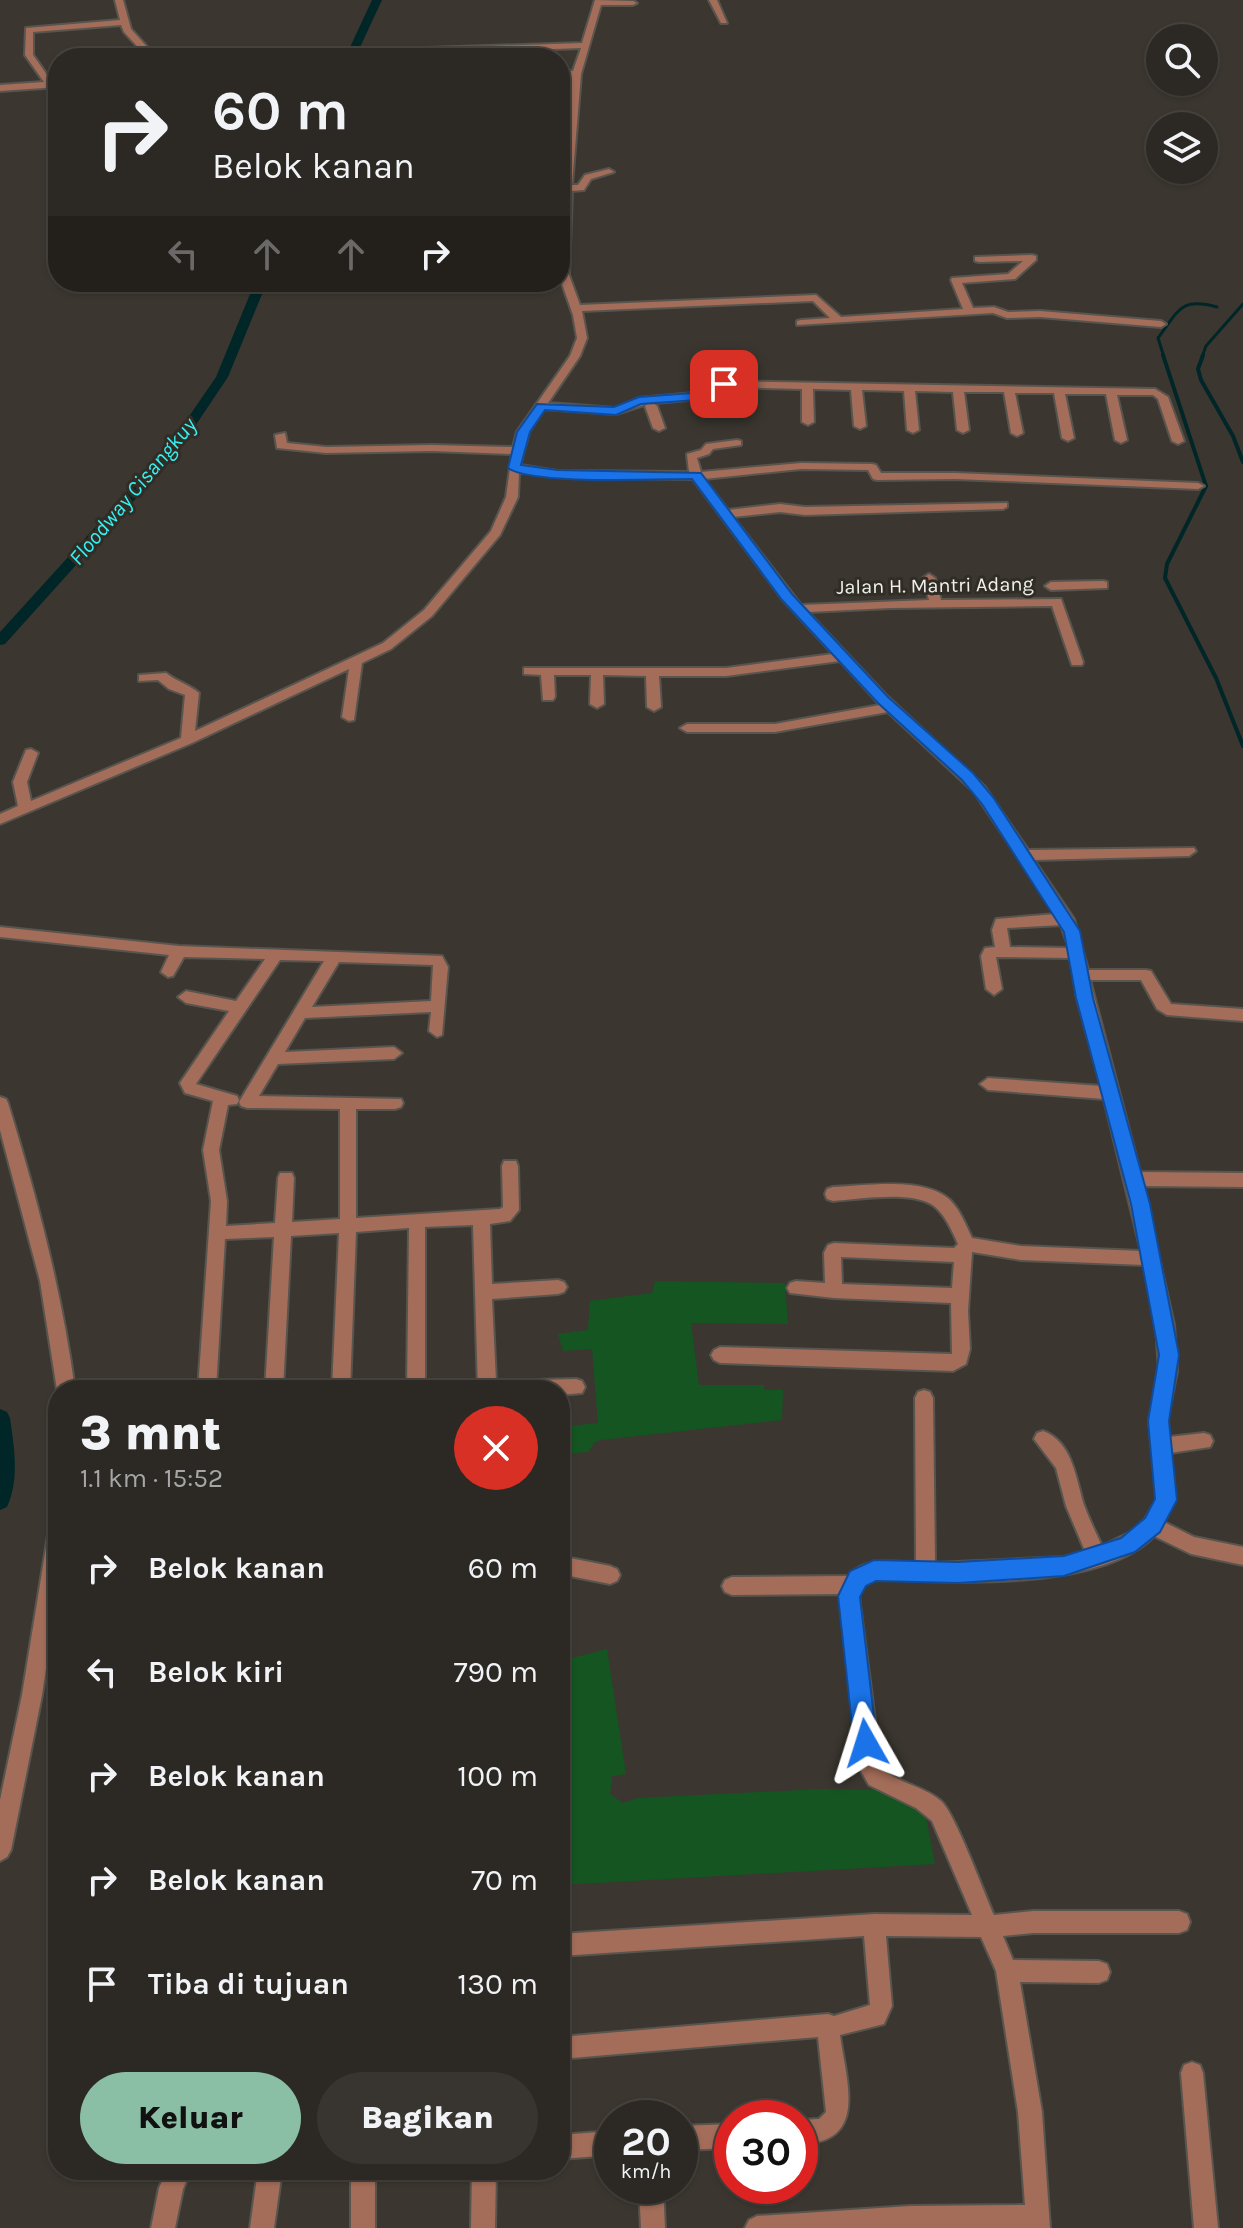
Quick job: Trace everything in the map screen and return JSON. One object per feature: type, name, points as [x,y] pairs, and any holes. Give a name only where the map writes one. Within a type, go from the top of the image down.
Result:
[{"type":"street","points":[[119,0],[123,22],[142,48]]},
{"type":"street","points":[[713,0],[724,21]]},
{"type":"street","points":[[570,163],[577,74],[599,2],[633,3]]},
{"type":"street","points":[[48,78],[29,55],[29,30],[123,22]]},
{"type":"street","points":[[470,48],[585,45]]},
{"type":"street","points":[[570,74],[577,74]]},
{"type":"street","points":[[0,88],[48,85]]},
{"type":"street","points":[[570,188],[581,188],[588,177],[609,172]]},
{"type":"street","points":[[969,311],[956,280],[1013,277],[1032,258],[979,259]]},
{"type":"street","points":[[0,819],[187,740],[356,661],[412,628],[461,575],[503,521],[514,491],[516,460],[523,432],[579,349],[582,338],[576,308],[566,292]]},
{"type":"street","points":[[576,308],[816,298],[837,319]]},
{"type":"street","points":[[801,323],[969,311],[1161,324]]},
{"type":"street","points":[[712,395],[711,387],[715,385],[958,387],[1162,395],[1178,441]]},
{"type":"street","points":[[807,385],[808,422]]},
{"type":"street","points":[[856,386],[860,426]]},
{"type":"street","points":[[909,387],[913,430]]},
{"type":"street","points":[[958,387],[963,430]]},
{"type":"street","points":[[1009,389],[1017,433]]},
{"type":"street","points":[[1059,390],[1068,438]]},
{"type":"street","points":[[1111,391],[1121,440]]},
{"type":"street","points":[[541,406],[616,411],[639,401],[712,395]]},
{"type":"street","points":[[629,407],[703,400],[712,395]]},
{"type":"street","points":[[651,406],[659,428]]},
{"type":"street","points":[[281,435],[281,446],[317,450],[432,448],[516,460],[557,474],[696,476],[801,466],[854,466],[872,467],[877,477],[955,476],[1198,486]]},
{"type":"street","points":[[737,443],[710,446],[705,452],[691,456],[696,476],[760,565],[799,609],[891,707],[979,789],[1067,919],[1078,953],[1109,1093],[1134,1179],[1169,1355],[1159,1409],[1166,1500],[1152,1525],[1128,1545],[1097,1558],[1064,1566],[1020,1570],[874,1570],[862,1575],[849,1596],[871,1771],[876,1779],[927,1801],[939,1814],[1007,1971],[1030,2112],[1037,2222],[910,2218],[757,2228]]},
{"type":"street","points":[[724,514],[780,508],[805,511],[1003,505]]},
{"type":"street","points":[[1044,569],[1057,602]]},
{"type":"street","points":[[929,578],[936,604]]},
{"type":"street","points":[[1051,586],[1103,585]]},
{"type":"street","name":"Jalan H. Mantri Adang","points":[[799,609],[1057,602],[1077,662]]},
{"type":"street","points":[[529,671],[752,670],[843,657]]},
{"type":"street","points":[[349,717],[356,661]]},
{"type":"street","points":[[547,671],[548,697]]},
{"type":"street","points":[[597,671],[597,704]]},
{"type":"street","points":[[652,672],[654,707]]},
{"type":"street","points":[[144,678],[161,676],[174,686],[192,693],[187,740]]},
{"type":"street","points":[[687,728],[775,728],[891,707]]},
{"type":"street","points":[[25,807],[20,782],[31,753]]},
{"type":"street","points":[[1023,855],[1189,851]]},
{"type":"street","points":[[1004,952],[999,930],[1001,923],[1067,919]]},
{"type":"street","points":[[0,932],[179,951],[437,960],[441,967],[437,1031]]},
{"type":"street","points":[[168,972],[179,951]]},
{"type":"street","points":[[994,989],[988,956],[993,951],[1078,953]]},
{"type":"street","points":[[277,953],[188,1083],[191,1089],[247,1102],[395,1103]]},
{"type":"street","points":[[247,1102],[335,956]]},
{"type":"street","points":[[1081,975],[1146,975],[1167,1009],[1243,1015]]},
{"type":"street","points":[[186,997],[240,1007]]},
{"type":"street","points":[[301,1013],[437,1006]]},
{"type":"street","points":[[275,1058],[394,1053]]},
{"type":"street","points":[[988,1084],[1109,1093]]},
{"type":"street","points":[[208,1380],[219,1192],[211,1150],[222,1098]]},
{"type":"street","points":[[0,1103],[43,1250],[61,1339],[65,1380]]},
{"type":"street","points":[[341,1380],[348,1226],[348,1103]]},
{"type":"street","points":[[218,1233],[481,1220],[510,1213],[510,1166]]},
{"type":"street","points":[[275,1380],[286,1178]]},
{"type":"street","points":[[1134,1179],[1243,1180]]},
{"type":"street","points":[[720,1355],[953,1363],[960,1359],[959,1296],[964,1249],[954,1219],[935,1198],[899,1192],[833,1194]]},
{"type":"street","points":[[481,1220],[487,1380]]},
{"type":"street","points":[[416,1380],[417,1223]]},
{"type":"street","points":[[834,1291],[834,1250],[933,1256],[964,1249],[1150,1258]]},
{"type":"street","points":[[483,1292],[558,1287]]},
{"type":"street","points":[[796,1288],[959,1296]]},
{"type":"street","points":[[570,1387],[576,1387]]},
{"type":"street","points":[[924,1398],[926,1571]]},
{"type":"street","points":[[1043,1439],[1064,1464],[1075,1506],[1097,1558]]},
{"type":"street","points":[[1161,1446],[1204,1441]]},
{"type":"street","points":[[1152,1525],[1191,1545],[1243,1556]]},
{"type":"street","points":[[570,1567],[610,1575]]},
{"type":"street","points":[[732,1586],[853,1585]]},
{"type":"street","points":[[0,1850],[32,1695],[48,1593]]},
{"type":"street","points":[[570,1944],[874,1925],[1179,1922]]},
{"type":"street","points":[[842,2024],[876,2016],[881,2006],[874,1925]]},
{"type":"street","points":[[1007,1971],[1099,1972]]},
{"type":"street","points":[[570,2047],[828,2025],[838,2113],[835,2121],[824,2130],[818,2130]]},
{"type":"street","points":[[1192,2073],[1206,2228]]},
{"type":"street","points":[[570,2146],[594,2144]]},
{"type":"street","points":[[163,2228],[175,2180]]},
{"type":"street","points":[[262,2228],[269,2180]]},
{"type":"street","points":[[363,2180],[363,2228]]},
{"type":"street","points":[[483,2228],[484,2180]]},
{"type":"street","points":[[652,2204],[653,2228]]},
{"type":"green space","points":[[655,1281],[785,1283],[788,1324],[691,1323],[699,1385],[764,1385],[764,1390],[783,1390],[782,1420],[601,1440],[595,1442],[588,1452],[570,1453],[570,1426],[598,1423],[592,1349],[563,1351],[558,1334],[588,1330],[590,1301],[652,1293]]},
{"type":"green space","points":[[607,1649],[626,1774],[612,1776],[610,1794],[623,1803],[638,1798],[822,1789],[885,1790],[925,1812],[935,1864],[570,1884],[570,1658]]},
{"type":"waterway","name":"Floodway Cisangkuy","points":[[355,48],[377,0]]},
{"type":"waterway","name":"Floodway Cisangkuy","points":[[0,641],[173,450],[222,377],[257,292]]},
{"type":"waterway","points":[[1202,357],[1206,346],[1243,304]]},
{"type":"waterway","points":[[1164,357],[1158,338],[1176,313],[1188,305],[1217,307]]},
{"type":"waterway","points":[[1163,355],[1206,486],[1167,564],[1165,578],[1216,678],[1243,746]]},
{"type":"waterway","points":[[1203,355],[1198,369],[1201,380],[1233,436],[1243,462]]},
{"type":"waterway","name":"Floodway Cisangkuy","points":[[0,1418],[6,1463],[0,1500]]},
{"type":"route","points":[[724,384],[711,387],[712,395],[639,401],[616,411],[541,406],[523,432],[514,468],[557,474],[696,476],[787,597],[883,700],[979,789],[1072,931],[1085,998],[1140,1204],[1169,1355],[1158,1421],[1166,1500],[1161,1513],[1140,1537],[1113,1552],[1064,1566],[958,1573],[874,1570],[858,1578],[849,1596],[866,1743]]}]
